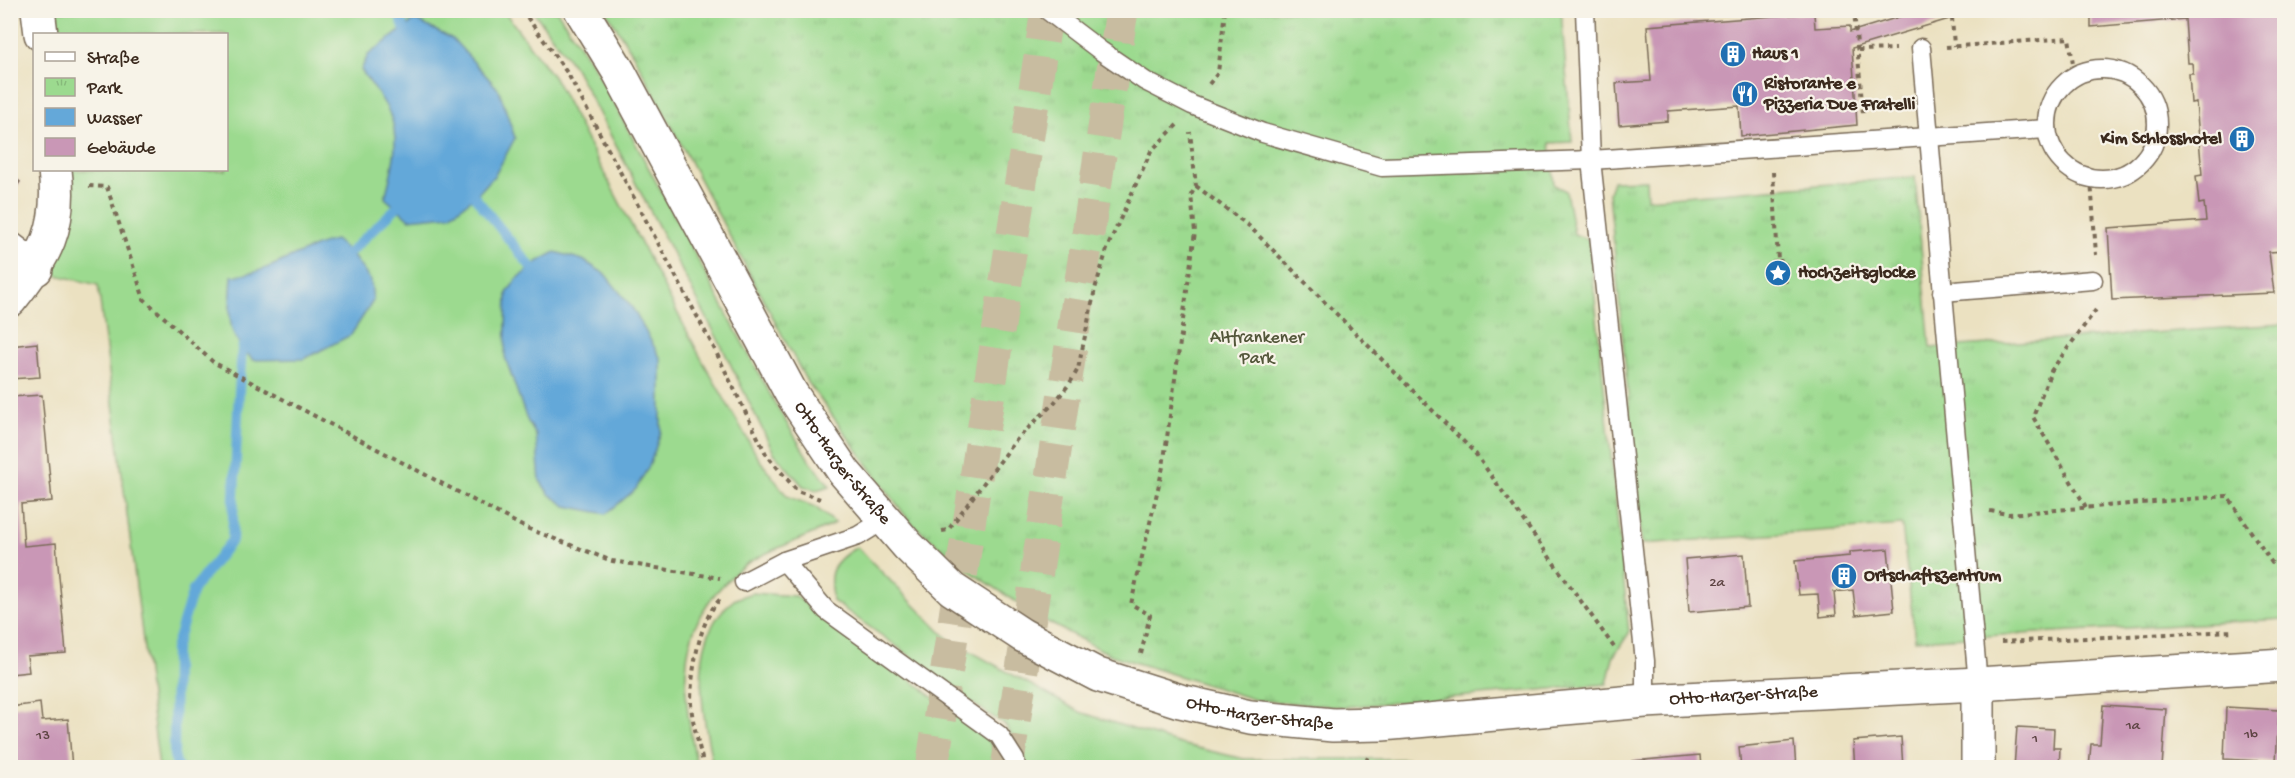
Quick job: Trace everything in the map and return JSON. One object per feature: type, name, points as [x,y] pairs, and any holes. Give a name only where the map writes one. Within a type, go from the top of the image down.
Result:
[{"type":"street","points":[[38,10],[40,33]]},
{"type":"street","name":"Otto-Harzer-Straße","points":[[581,10],[619,72],[791,393],[844,472],[908,546],[952,589],[1022,635],[1098,675],[1180,701],[1250,717],[1333,725],[1382,724],[1645,701],[2284,665]]},
{"type":"street","points":[[10,300],[36,268],[56,220],[55,171]]},
{"type":"street","points":[[10,249],[36,268]]},
{"type":"street","points":[[1978,684],[1978,768]]},
{"type":"lane","points":[[1047,10],[1145,81],[1192,105],[1263,133],[1382,167],[1591,160],[2046,129]]},
{"type":"lane","points":[[1585,10],[1591,160],[1645,661],[1645,701]]},
{"type":"lane","points":[[1921,48],[1927,136],[1978,684]]},
{"type":"lane","points":[[2103,69],[2121,72],[2136,81],[2147,92],[2154,106],[2157,122],[2156,137],[2150,152],[2141,164],[2126,175],[2109,180],[2091,180],[2074,173],[2060,161],[2050,146],[2046,129],[2048,110],[2055,93],[2075,76],[2084,71],[2103,69]]},
{"type":"lane","points":[[1942,292],[2093,280]]},
{"type":"lane","points":[[744,582],[784,561],[858,536],[884,519]]},
{"type":"lane","points":[[784,561],[826,609],[999,735],[1015,760],[1016,768]]},
{"type":"path","points":[[1192,105],[1218,73],[1225,10]]},
{"type":"path","points":[[1854,10],[1865,141]]},
{"type":"path","points":[[1953,18],[1954,46],[2069,38],[2075,76]]},
{"type":"path","points":[[908,546],[922,533],[948,530],[1017,439],[1054,403],[1070,383],[1078,369],[1095,289],[1108,246],[1151,151],[1172,129]]},
{"type":"path","points":[[1133,686],[1150,615],[1131,604],[1163,467],[1195,232],[1191,195],[1196,186],[1191,141]]},
{"type":"path","points":[[1772,147],[1778,261]]},
{"type":"path","points":[[2091,180],[2096,259]]},
{"type":"path","points":[[1196,186],[1248,226],[1475,453],[1620,654],[1645,661]]},
{"type":"path","points":[[107,187],[144,299],[213,362],[524,527],[612,561],[744,582]]},
{"type":"path","points":[[1771,261],[1778,261],[1785,261],[1786,282],[1772,282],[1771,261]]},
{"type":"path","points":[[2086,507],[2033,417],[2051,371],[2099,304]]},
{"type":"path","points":[[1961,502],[1979,501],[1992,512],[2008,514],[2227,496],[2272,563],[2284,563]]},
{"type":"path","points":[[704,768],[691,704],[695,650],[719,600],[744,582]]},
{"type":"path","points":[[1974,643],[2237,631]]},
{"type":"green space","points":[[50,11],[504,11],[556,81],[702,360],[759,459],[787,496],[815,507],[835,523],[746,564],[706,605],[695,626],[686,672],[686,695],[697,767],[159,767],[98,285],[48,273],[66,171],[228,171],[228,33],[53,33]]},
{"type":"green space","points":[[533,11],[557,11],[596,70],[777,407],[808,458],[830,486],[816,490],[803,486],[774,453],[721,345],[575,68]]},
{"type":"green space","name":"Altfrankener Park","points":[[606,11],[1561,11],[1572,142],[1550,143],[1554,185],[1566,191],[1574,234],[1589,240],[1629,633],[1613,657],[1607,684],[1344,707],[1256,700],[1111,655],[1042,619],[971,572],[910,522],[805,378],[633,54]]},
{"type":"green space","points":[[1915,177],[1930,348],[2284,324],[2284,619],[1915,640],[1902,525],[1642,544],[1609,193],[1613,181],[1646,180],[1647,199]]},
{"type":"green space","points":[[2284,257],[2284,324],[2278,258]]},
{"type":"green space","points":[[857,547],[948,639],[1080,712],[1180,744],[1244,759],[1408,759],[1408,767],[1026,767],[1016,741],[1005,725],[833,601],[831,576],[833,569],[841,558]]},
{"type":"green space","points":[[752,593],[796,596],[817,614],[905,675],[989,741],[1003,767],[713,768],[705,725],[701,679],[703,656],[708,635],[718,616],[734,600]]},
{"type":"water","points":[[415,20],[453,39],[499,90],[515,138],[495,175],[475,197],[450,215],[409,219],[385,198],[394,154],[392,120],[379,95],[361,70],[368,55]]},
{"type":"water","points":[[335,240],[350,252],[371,281],[373,301],[351,335],[304,359],[253,360],[243,350],[230,322],[232,276],[259,271]]},
{"type":"water","points":[[555,252],[583,260],[605,274],[633,309],[661,359],[661,432],[650,464],[636,489],[606,514],[566,506],[549,494],[540,481],[536,435],[527,420],[505,357],[507,293],[516,280],[537,262]]},
{"type":"building","name":"Haus 1","points":[[1922,10],[1976,11],[1852,48],[1857,125],[1741,136],[1739,106],[1668,111],[1668,121],[1619,125],[1616,83],[1651,81],[1647,26],[1814,13],[1815,28],[1850,26],[1850,32]]},
{"type":"building","name":"Kim Schlosshotel","points":[[2091,10],[2284,10],[2284,251],[2269,252],[2274,293],[2112,300],[2108,228],[2206,221],[2204,203],[2199,204],[2196,176],[2202,175],[2196,102],[2191,103],[2189,74],[2193,74],[2192,63],[2188,63],[2185,19],[2091,27]]},
{"type":"building","points":[[10,174],[20,182],[10,195]]},
{"type":"building","points":[[37,343],[40,377],[10,379],[10,346]]},
{"type":"building","points":[[42,395],[52,501],[21,504],[24,546],[56,543],[66,653],[27,656],[29,672],[10,674],[10,397]]},
{"type":"building","name":"Ortschaftszentrum","points":[[1888,549],[1894,611],[1856,615],[1853,590],[1834,592],[1836,615],[1820,617],[1818,594],[1799,595],[1795,561],[1850,556],[1850,552]]},
{"type":"building","points":[[1744,554],[1748,607],[1689,612],[1685,559]]},
{"type":"building","points":[[40,703],[42,721],[68,719],[72,768],[10,768],[10,707]]},
{"type":"building","points":[[2103,705],[2166,709],[2162,768],[2089,768],[2091,744],[2100,744]]},
{"type":"building","points":[[2226,707],[2279,710],[2276,762],[2224,759]]},
{"type":"building","points":[[2017,727],[2054,729],[2053,748],[2060,748],[2059,768],[2014,768]]},
{"type":"building","points":[[1901,737],[1903,768],[1855,768],[1853,741]]},
{"type":"building","points":[[1794,741],[1796,768],[1741,768],[1739,747]]},
{"type":"building","points":[[1700,755],[1701,768],[1634,768],[1633,761]]},
{"type":"waterway","points":[[398,10],[404,28]]},
{"type":"waterway","points":[[475,197],[531,267]]},
{"type":"waterway","points":[[342,263],[350,252],[396,208]]},
{"type":"waterway","points":[[178,768],[174,756],[175,649],[193,590],[232,540],[239,391],[242,349],[246,335]]},
{"type":"tunnel","points":[[932,768],[1047,10]]},
{"type":"tunnel","points":[[1007,768],[1122,10]]},
{"type":"place","name":"Haus 1","points":[[1733,54]]},
{"type":"place","name":"Ristorante e Pizzeria Due Fratelli","points":[[1745,94]]},
{"type":"place","name":"Kim Schlosshotel","points":[[2242,139]]},
{"type":"place","name":"Hochzeitsglocke","points":[[1778,273]]},
{"type":"place","name":"Ortschaftszentrum","points":[[1844,576]]}]
